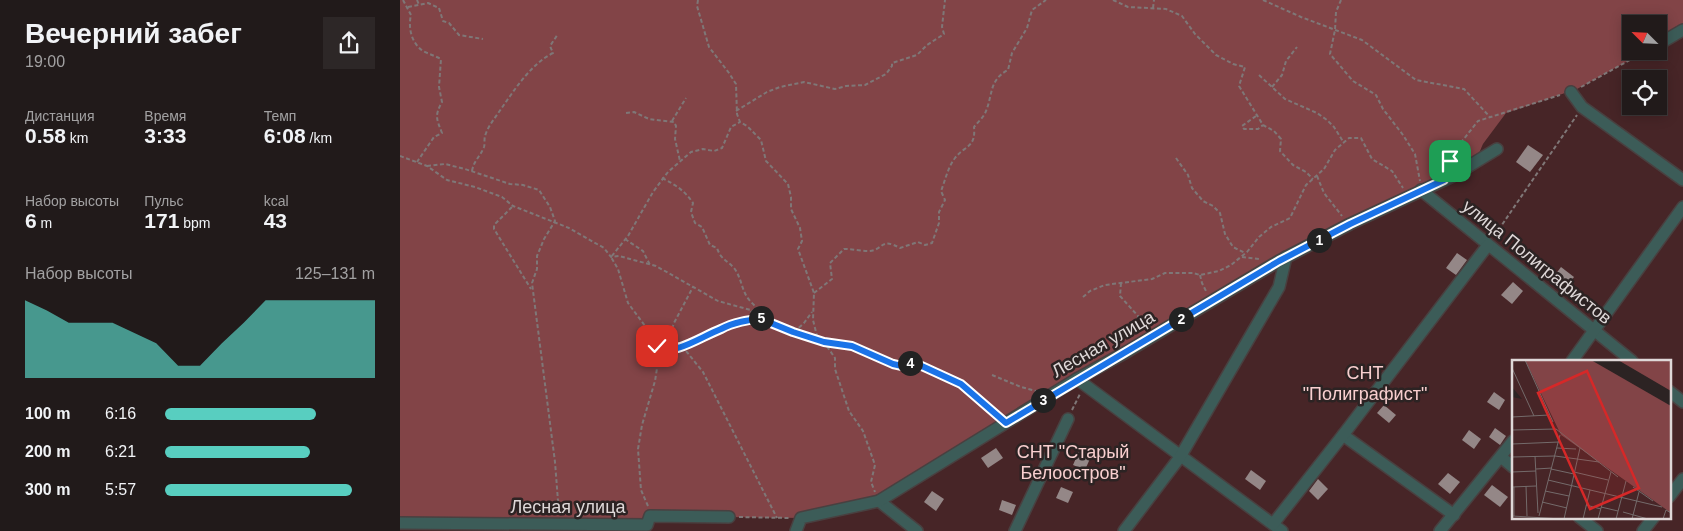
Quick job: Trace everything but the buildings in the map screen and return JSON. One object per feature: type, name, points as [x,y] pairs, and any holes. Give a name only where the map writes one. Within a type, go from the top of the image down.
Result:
[{"type":"street","points":[[1668,39],[1683,30]]},
{"type":"street","points":[[1571,92],[1582,107],[1683,180]]},
{"type":"street","name":"Лесная улица","points":[[801,518],[879,501],[1050,396],[1080,382],[1286,257],[1350,224],[1444,180],[1496,149]]},
{"type":"street","name":"улица Полиграфистов","points":[[1421,190],[1631,360]]},
{"type":"street","points":[[1573,360],[1683,208]]},
{"type":"street","points":[[1080,382],[1277,528],[1343,435],[1488,245]]},
{"type":"street","points":[[1124,531],[1180,457],[1279,287],[1286,257]]},
{"type":"street","points":[[1670,392],[1683,402]]},
{"type":"street","points":[[1015,531],[1068,419]]},
{"type":"street","points":[[1343,435],[1454,515]]},
{"type":"street","points":[[1440,531],[1512,442]]},
{"type":"street","points":[[1501,457],[1512,466]]},
{"type":"street","points":[[1670,496],[1683,479]]},
{"type":"street","points":[[879,501],[917,531]]},
{"type":"street","name":"Лесная улица","points":[[400,523],[560,524],[646,528],[650,516],[659,516]]},
{"type":"street","points":[[659,516],[729,517]]},
{"type":"street","points":[[796,531],[801,518]]},
{"type":"street","points":[[1580,518],[1597,531]]},
{"type":"street","points":[[1643,531],[1653,518]]},
{"type":"path","points":[[404,0],[411,15],[410,30],[413,39],[418,46],[441,60],[439,87],[442,102],[436,121],[442,134],[434,137],[417,162]]},
{"type":"path","points":[[417,0],[419,5]]},
{"type":"path","points":[[698,0],[697,6],[709,47],[736,84],[736,111],[740,122],[747,126],[761,140],[766,161],[788,184],[792,197],[791,209],[800,228],[802,241],[798,249],[814,293],[812,312],[818,340]]},
{"type":"path","points":[[736,111],[767,92],[780,87],[804,82],[835,89],[846,86],[865,85],[886,74],[892,63],[916,55],[944,34],[942,27],[946,0]]},
{"type":"path","points":[[814,293],[832,279],[830,263],[844,249],[869,251],[890,243],[900,248],[918,242],[925,245],[932,243],[939,212],[945,200],[941,191],[955,158],[971,146],[975,135],[974,127],[986,112],[992,86],[999,75],[1008,70],[1012,53],[1027,28],[1032,10],[1046,0]]},
{"type":"path","points":[[1113,0],[1128,7],[1166,9],[1182,16],[1196,34],[1216,54],[1233,64],[1245,67],[1239,86],[1256,116],[1262,125],[1274,131],[1281,140],[1280,151],[1287,159],[1313,179]]},
{"type":"path","points":[[1152,8],[1154,0]]},
{"type":"path","points":[[1263,0],[1301,17],[1362,40],[1416,80],[1464,89],[1490,117]]},
{"type":"path","points":[[1342,0],[1338,4],[1336,12],[1335,30],[1330,54],[1353,81],[1376,94],[1383,109],[1415,154],[1421,190]]},
{"type":"path","points":[[408,7],[428,3],[439,8],[444,21],[449,23],[459,35],[483,40]]},
{"type":"path","points":[[472,171],[473,163],[484,148],[485,137],[492,122],[513,90],[522,83],[526,75],[545,57],[553,53],[550,46],[558,34]]},
{"type":"path","points":[[1272,87],[1282,74],[1286,61],[1297,46]]},
{"type":"path","points":[[1444,180],[1450,161],[1459,145],[1478,121],[1571,92],[1630,60]]},
{"type":"path","points":[[1259,75],[1285,100],[1317,113],[1327,120],[1344,143]]},
{"type":"path","points":[[672,122],[686,98]]},
{"type":"path","points":[[1488,245],[1582,107]]},
{"type":"path","points":[[626,113],[634,112],[650,119],[672,122],[676,126],[675,139],[680,161]]},
{"type":"path","points":[[1256,116],[1242,126],[1244,129],[1258,128],[1262,125]]},
{"type":"path","points":[[611,257],[625,239],[662,178],[691,152],[703,149],[714,151],[722,148],[731,127],[740,122]]},
{"type":"path","points":[[1082,297],[1090,291],[1105,285],[1152,279],[1165,273],[1193,273],[1200,275],[1219,270],[1231,264],[1271,227],[1290,218],[1302,191],[1324,169],[1335,150],[1350,138],[1361,138],[1362,144],[1372,160],[1392,171],[1408,196]]},
{"type":"path","points":[[400,156],[427,166],[447,180],[475,187],[502,197],[513,206],[555,222],[604,248],[611,257],[618,270],[628,303],[651,334],[657,346],[658,362],[655,381],[642,425],[638,449],[640,490],[647,506],[659,516]]},
{"type":"path","points":[[1176,158],[1188,175],[1192,188],[1203,201],[1213,206],[1220,213],[1225,234],[1233,247],[1245,253]]},
{"type":"path","points":[[427,166],[445,164],[510,184],[539,190],[550,207],[555,222]]},
{"type":"path","points":[[1317,176],[1324,194],[1350,224]]},
{"type":"path","points":[[662,178],[686,192],[693,203],[691,212],[695,223],[702,227],[710,245],[716,248],[720,257],[732,266],[740,277],[741,285],[752,304],[765,316],[768,322]]},
{"type":"path","points":[[513,206],[494,225],[494,229],[532,291]]},
{"type":"path","points":[[555,222],[544,239],[537,256],[537,270],[532,283],[532,291],[555,462],[560,524]]},
{"type":"path","points":[[625,239],[643,251],[650,265]]},
{"type":"path","points":[[611,257],[619,256],[667,272],[718,301],[751,310],[768,322],[793,332],[824,342],[852,346],[898,365],[902,366],[913,362],[961,384],[1006,423]]},
{"type":"path","points":[[1200,275],[1210,302]]},
{"type":"path","points":[[1121,283],[1120,296],[1138,316],[1137,346]]},
{"type":"path","points":[[667,342],[674,323],[693,287]]},
{"type":"path","points":[[750,320],[751,310]]},
{"type":"path","points":[[793,332],[804,323],[812,312]]},
{"type":"path","points":[[678,348],[695,343],[722,328],[763,318]]},
{"type":"path","points":[[651,334],[686,351],[703,372],[777,518]]},
{"type":"path","points":[[824,342],[835,358],[835,369],[850,411],[863,431],[873,458],[875,465],[871,482],[879,501]]},
{"type":"path","points":[[992,375],[1050,396]]},
{"type":"path","points":[[1068,419],[1080,382]]},
{"type":"path","points":[[729,517],[801,518]]},
{"type":"green space","name":"СНТ \"Полиграфист\"","points":[[1683,30],[1683,531],[400,531],[400,523],[650,516],[1269,267],[1475,163],[1483,144],[1505,113],[1569,92],[1629,60],[1668,60],[1668,39]]},
{"type":"shaded area","points":[[400,0],[1683,0],[1683,30],[1668,39],[1668,15],[1622,15],[1622,60],[1630,60],[1577,89],[1506,113],[1483,144],[1475,163],[1353,223],[880,500],[803,518],[651,516],[646,525],[400,523]]},
{"type":"route","points":[[657,346],[651,334],[678,348],[695,343],[722,328],[763,318],[777,326],[824,342],[852,346],[893,364],[902,366],[913,362],[961,384],[1006,423],[1279,261],[1350,224],[1444,180],[1450,161]]},
{"type":"park label","name":"СНТ \"Старый Белоостров\"","points":[[1073,462]]}]
